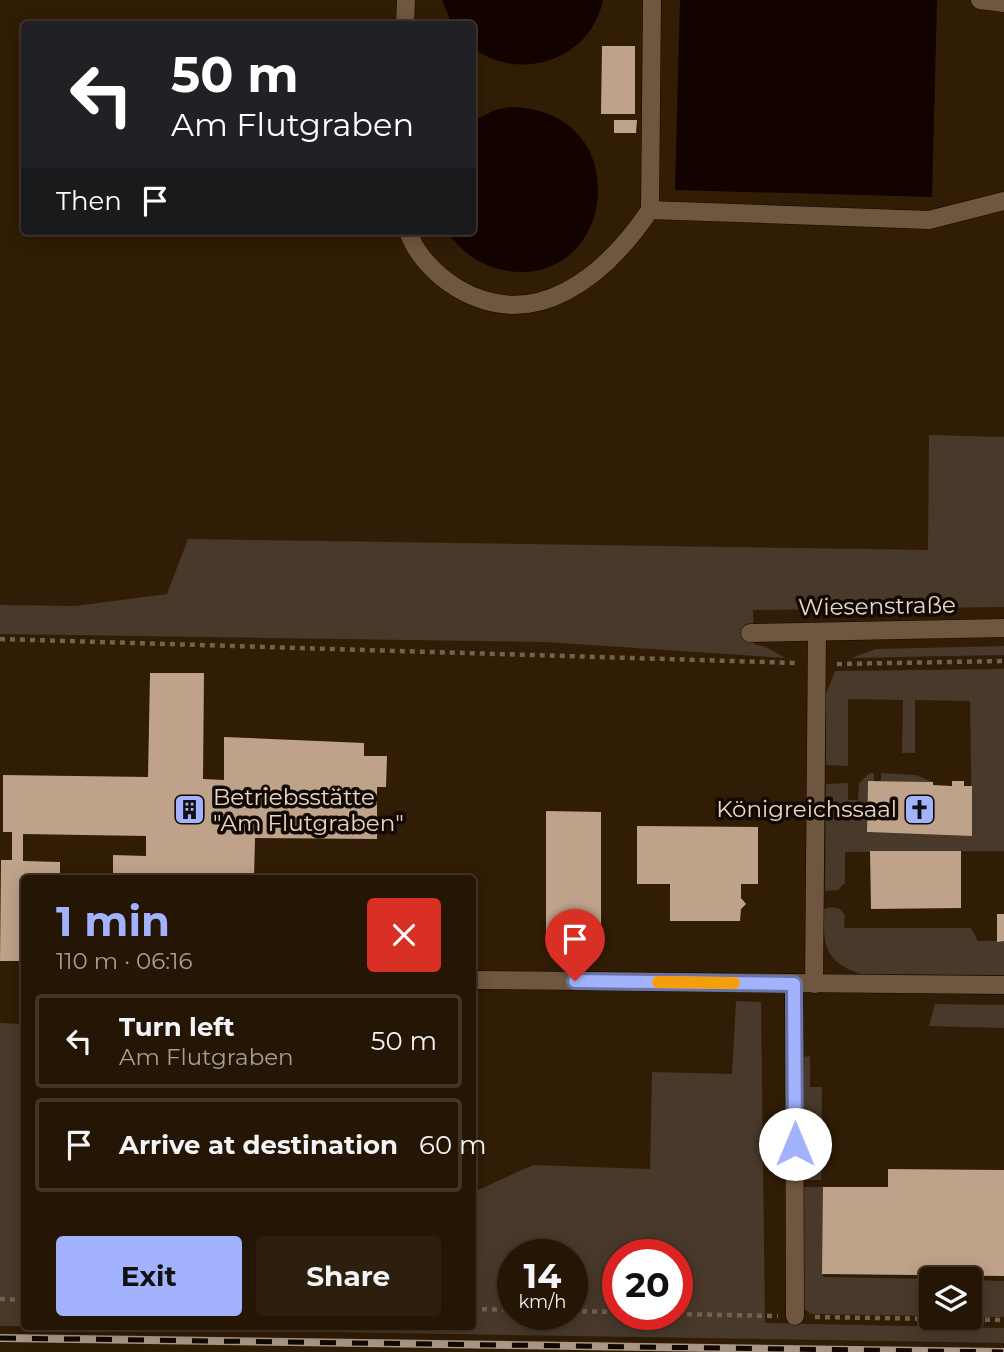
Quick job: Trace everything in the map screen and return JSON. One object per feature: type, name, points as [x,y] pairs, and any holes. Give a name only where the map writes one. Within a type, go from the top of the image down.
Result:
[{"type":"lane","points":[[405,21],[406,0]]},
{"type":"lane","points":[[410,235],[427,263],[448,282],[469,295],[493,302],[535,303],[577,287],[632,237],[650,211],[652,0]]},
{"type":"lane","points":[[981,0],[1004,3]]},
{"type":"lane","points":[[650,211],[929,220],[1004,201]]},
{"type":"lane","name":"Wiesenstraße","points":[[750,633],[1004,628]]},
{"type":"lane","points":[[814,984],[817,632]]},
{"type":"lane","points":[[476,980],[1004,985]]},
{"type":"lane","points":[[794,984],[795,1316]]},
{"type":"path","points":[[0,639],[817,664],[1004,661]]},
{"type":"path","points":[[0,1299],[21,1300]]},
{"type":"path","points":[[476,1309],[497,1310]]},
{"type":"path","points":[[693,1314],[1004,1320]]},
{"type":"shaded area","points":[[442,0],[603,0],[596,21],[584,38],[569,51],[551,60],[532,64],[511,64],[476,50],[476,21],[451,21]]},
{"type":"shaded area","points":[[680,0],[937,0],[932,197],[675,190]]},
{"type":"shaded area","points":[[511,107],[553,116],[580,137],[595,166],[598,198],[589,229],[570,255],[541,270],[503,270],[486,265],[464,251],[450,235],[476,235],[476,120],[495,110]]},
{"type":"shaded area","points":[[929,435],[1004,437],[1004,607],[753,610],[754,644],[766,647],[785,658],[546,642],[0,634],[0,605],[75,606],[167,594],[188,539],[928,550]]},
{"type":"shaded area","points":[[1004,646],[1004,655],[851,658],[876,649]]},
{"type":"shaded area","points":[[1004,669],[1004,851],[845,852],[845,883],[838,890],[825,891],[826,784],[848,783],[848,800],[858,800],[859,783],[870,773],[874,773],[874,781],[868,782],[867,832],[972,836],[970,701],[915,700],[915,753],[902,753],[903,700],[848,699],[848,766],[826,765],[826,694],[835,671]]},
{"type":"shaded area","points":[[881,773],[916,775],[933,782],[881,781]]},
{"type":"shaded area","points":[[824,909],[840,909],[845,915],[844,928],[971,928],[978,941],[1004,941],[1004,975],[861,974],[839,964],[828,950],[824,932]]},
{"type":"shaded area","points":[[736,1001],[761,1002],[765,1323],[919,1326],[919,1330],[1004,1328],[1004,1343],[210,1330],[476,1330],[476,1189],[533,1165],[650,1169],[652,1072],[732,1074]]},
{"type":"shaded area","points":[[935,1004],[1004,1005],[1004,1028],[929,1026]]},
{"type":"shaded area","points":[[0,1023],[21,1024],[21,1326],[0,1326]]},
{"type":"shaded area","points":[[810,1056],[810,1087],[822,1087],[821,1180],[803,1180],[803,1057]]},
{"type":"shaded area","points":[[802,1187],[823,1187],[823,1277],[919,1279],[919,1316],[811,1314],[803,1308]]},
{"type":"shaded area","points":[[982,1280],[1004,1281],[1004,1317],[982,1317]]},
{"type":"building","points":[[602,46],[635,46],[635,114],[601,114]]},
{"type":"building","points":[[614,120],[637,120],[636,133],[614,133]]},
{"type":"building","name":"Betriebsstätte \"Am Flutgraben\"","points":[[150,673],[204,673],[203,779],[224,780],[224,737],[364,743],[364,756],[387,756],[386,787],[377,787],[377,839],[255,838],[254,875],[113,875],[113,855],[146,856],[146,836],[23,834],[23,861],[60,862],[60,875],[21,875],[21,961],[0,961],[1,860],[12,860],[12,832],[3,832],[3,775],[148,777]]},
{"type":"building","name":"Königreichssaal","points":[[868,781],[933,782],[933,785],[952,786],[952,781],[964,781],[964,786],[972,786],[972,836],[867,832]]},
{"type":"building","points":[[546,811],[601,812],[601,934],[546,934]]},
{"type":"building","points":[[637,826],[758,827],[758,884],[741,884],[741,898],[746,904],[741,909],[740,921],[670,921],[670,884],[637,884]]},
{"type":"building","points":[[870,851],[961,851],[961,908],[871,909]]},
{"type":"building","points":[[997,914],[1004,914],[1004,941],[997,942]]},
{"type":"building","points":[[888,1169],[1004,1170],[1004,1276],[982,1276],[982,1267],[919,1267],[919,1275],[822,1274],[823,1187],[888,1187]]},
{"type":"railway","points":[[0,1338],[1003,1352]]},
{"type":"slow traffic","points":[[658,982],[734,983]]},
{"type":"place","name":"Königreichssaal","points":[[920,809]]},
{"type":"place","name":"Betriebsstätte \"Am Flutgraben\"","points":[[190,810]]},
{"type":"route","points":[[575,981],[794,984],[795,1144]]}]
